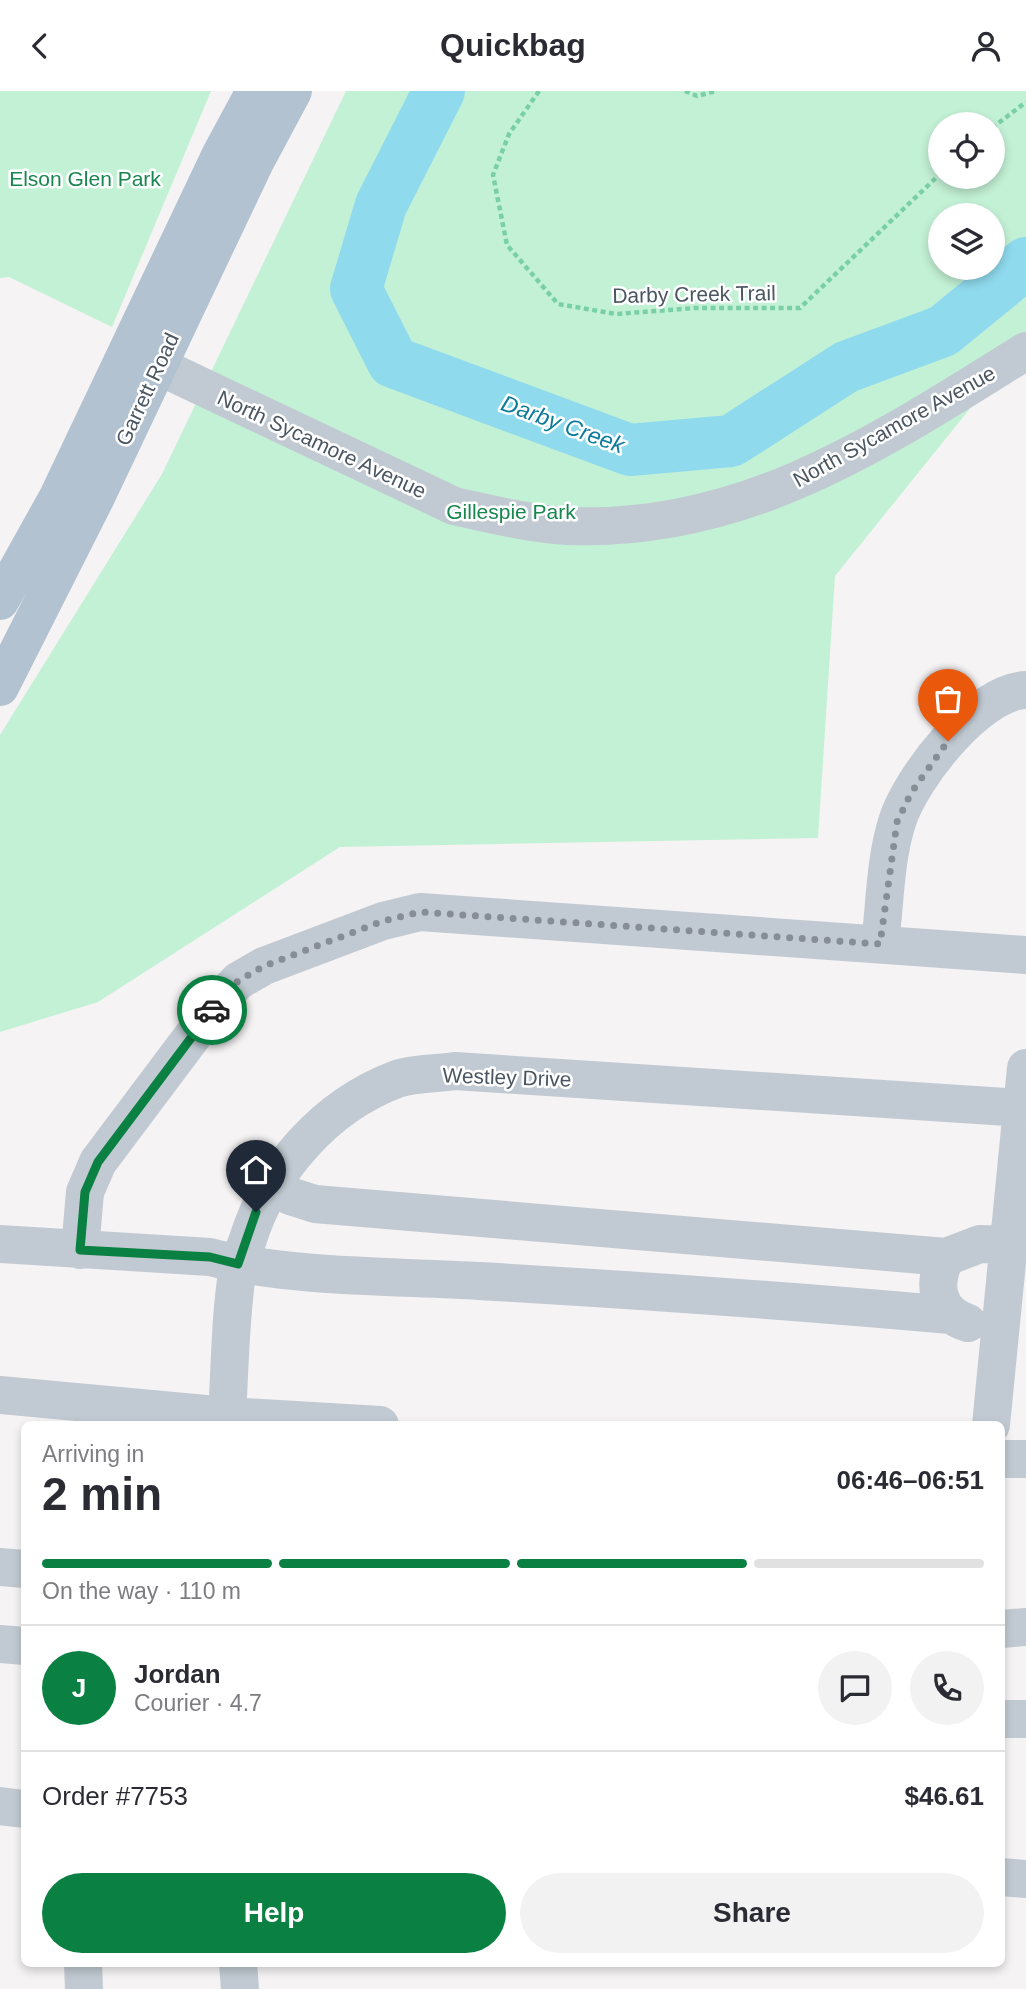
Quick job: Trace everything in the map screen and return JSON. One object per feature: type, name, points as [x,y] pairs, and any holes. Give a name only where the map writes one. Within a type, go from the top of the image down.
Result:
[{"type":"main road","name":"Garrett Road","points":[[0,687],[95,499],[143,359],[221,154],[255,91]]},
{"type":"main road","name":"Garrett Road","points":[[0,601],[58,497],[143,359],[293,91]]},
{"type":"street","points":[[221,154],[236,91]]},
{"type":"street","name":"North Sycamore Avenue","points":[[143,359],[454,506],[511,519],[581,526],[662,520],[718,511],[755,499],[817,472],[1026,351]]},
{"type":"street","points":[[880,944],[897,822],[911,793],[948,741],[972,717],[993,701],[1014,690],[1026,690]]},
{"type":"street","points":[[80,1250],[85,1192],[98,1162],[215,1006],[238,981],[264,966],[383,921],[420,912],[1026,955]]},
{"type":"street","points":[[991,1421],[1026,1068]]},
{"type":"street","name":"Westley Drive","points":[[226,1416],[238,1264],[256,1212],[272,1184],[323,1124],[358,1098],[399,1079],[455,1071],[1021,1108]]},
{"type":"street","points":[[272,1184],[290,1196],[315,1205],[946,1257],[980,1244],[1008,1245]]},
{"type":"street","points":[[0,1244],[210,1257],[238,1264],[759,1298],[950,1315],[1000,1333]]},
{"type":"street","points":[[946,1257],[939,1271],[937,1286],[940,1303],[950,1315]]},
{"type":"street","points":[[0,1395],[226,1416],[312,1421]]},
{"type":"street","points":[[1005,1459],[1026,1458]]},
{"type":"street","points":[[0,1567],[21,1569]]},
{"type":"street","points":[[1005,1629],[1026,1627]]},
{"type":"street","points":[[0,1644],[21,1646]]},
{"type":"street","points":[[1005,1720],[1026,1719]]},
{"type":"street","points":[[0,1806],[21,1809]]},
{"type":"street","points":[[1005,1877],[1026,1879]]},
{"type":"street","points":[[83,1967],[84,1989]]},
{"type":"street","points":[[239,1967],[240,1989]]},
{"type":"path","name":"Darby Creek Trail","points":[[539,91],[509,134],[494,175],[507,245],[558,304],[616,314],[695,308],[800,308],[928,185]]},
{"type":"path","points":[[685,91],[696,96],[716,91]]},
{"type":"path","points":[[1005,118],[1026,102]]},
{"type":"green space","name":"Elson Glen Park","points":[[0,91],[211,91],[112,327],[9,277],[0,278]]},
{"type":"green space","name":"Gillespie Park","points":[[346,91],[1026,91],[1026,339],[835,576],[818,838],[340,847],[98,1002],[0,1032],[0,735],[162,474]]},
{"type":"waterway","name":"Darby Creek","points":[[439,91],[381,205],[356,289],[393,362],[630,450],[731,441],[846,367],[943,331],[1026,263]]},
{"type":"way so far","points":[[212,1010],[238,981],[264,966],[383,921],[420,912],[880,944],[897,822],[911,793],[948,741]]},
{"type":"route","points":[[212,1010],[98,1162],[85,1192],[80,1250],[210,1257],[238,1264],[256,1212]]}]
